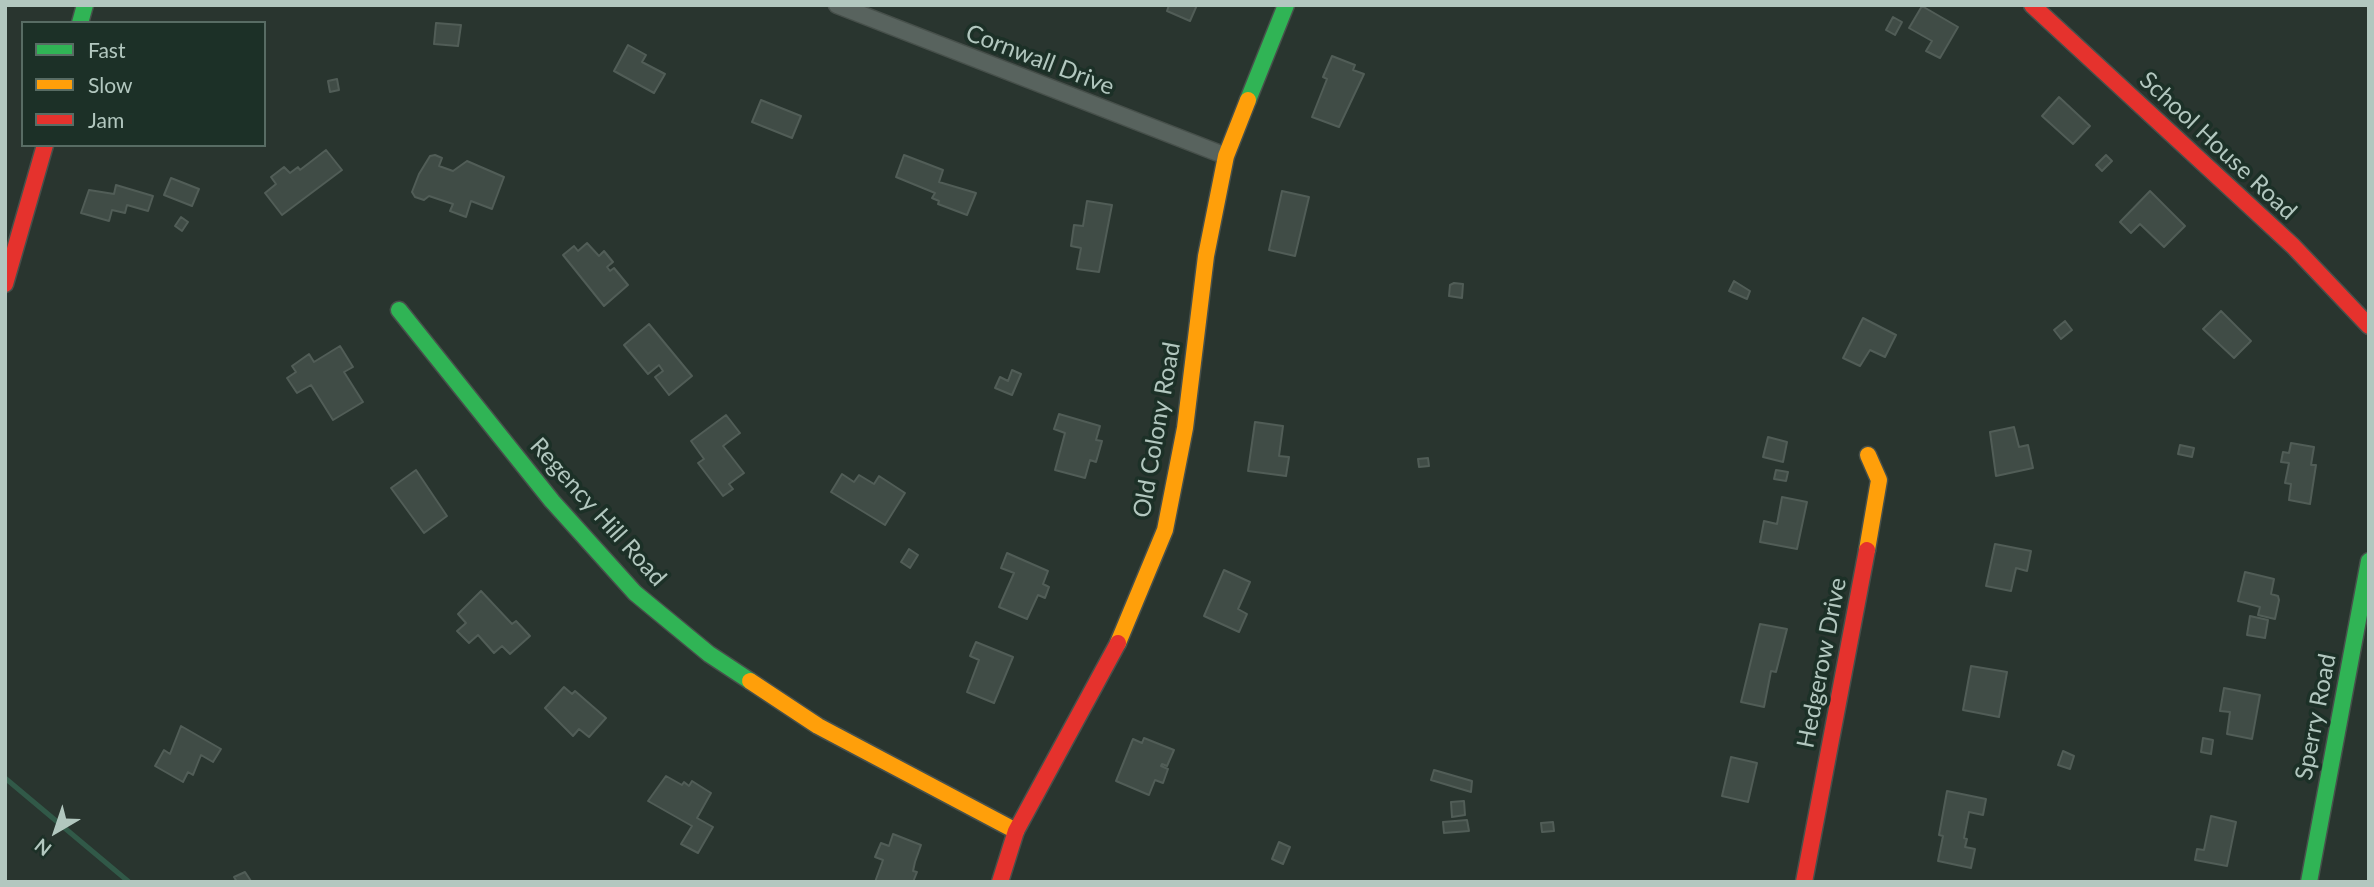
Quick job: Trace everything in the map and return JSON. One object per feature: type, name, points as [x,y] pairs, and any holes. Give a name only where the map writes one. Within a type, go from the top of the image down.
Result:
[{"type":"street","name":"Cornwall Drive","points":[[837,5],[1226,156]]},
{"type":"street","name":"Old Colony Road","points":[[1000,882],[1016,831],[1121,637],[1165,530],[1185,428],[1206,256],[1226,156],[1286,5]]},
{"type":"street","name":"School House Road","points":[[2032,5],[2293,246],[2369,326]]},
{"type":"street","points":[[5,284],[44,147]]},
{"type":"street","name":"Regency Hill Road","points":[[399,310],[552,501],[635,593],[709,654],[818,726],[1016,831]]},
{"type":"street","name":"Hedgerow Drive","points":[[1804,882],[1877,494],[1879,480],[1868,455]]},
{"type":"street","name":"Sperry Road","points":[[2309,882],[2369,561]]},
{"type":"building","points":[[1169,5],[1197,5],[1190,21],[1167,11]]},
{"type":"building","points":[[1922,6],[1958,27],[1940,58],[1926,51],[1932,41],[1909,28]]},
{"type":"building","points":[[1893,17],[1902,22],[1895,35],[1886,30]]},
{"type":"building","points":[[436,23],[461,25],[458,46],[434,44]]},
{"type":"building","points":[[628,45],[646,55],[642,62],[665,74],[654,93],[614,71]]},
{"type":"building","points":[[1332,56],[1355,65],[1353,70],[1364,74],[1339,127],[1312,117],[1327,79],[1323,77]]},
{"type":"building","points":[[337,79],[339,90],[330,92],[328,81]]},
{"type":"building","points":[[2059,97],[2090,126],[2073,144],[2042,116]]},
{"type":"building","points":[[761,100],[801,116],[792,138],[752,122]]},
{"type":"building","points":[[326,150],[342,170],[282,215],[265,193],[276,184],[271,177],[284,167],[290,173],[298,167],[300,170]]},
{"type":"building","points":[[904,155],[943,170],[939,182],[976,193],[967,215],[938,204],[939,201],[932,198],[935,193],[896,177]]},
{"type":"building","points":[[2106,155],[2112,161],[2102,171],[2096,165]]},
{"type":"building","points":[[430,156],[442,158],[439,166],[453,171],[467,161],[504,177],[492,209],[471,201],[466,217],[450,211],[453,204],[429,196],[424,200],[415,197],[412,192],[419,174]]},
{"type":"building","points":[[171,178],[199,189],[192,206],[164,195]]},
{"type":"building","points":[[116,185],[153,196],[148,211],[127,205],[125,213],[112,210],[109,221],[81,213],[89,190],[114,194]]},
{"type":"building","points":[[1282,191],[1309,197],[1295,256],[1269,250]]},
{"type":"building","points":[[2150,191],[2185,226],[2164,247],[2140,224],[2131,233],[2120,222]]},
{"type":"building","points":[[1087,201],[1112,205],[1099,272],[1077,269],[1081,248],[1071,246],[1074,225],[1083,226]]},
{"type":"building","points":[[181,217],[188,222],[182,231],[175,226]]},
{"type":"building","points":[[587,243],[599,256],[604,251],[613,262],[607,267],[610,271],[614,268],[628,285],[604,306],[563,255],[574,246],[578,251]]},
{"type":"building","points":[[1734,281],[1750,291],[1747,299],[1729,291]]},
{"type":"building","points":[[1463,284],[1462,298],[1449,296],[1450,285]]},
{"type":"building","points":[[2221,311],[2251,341],[2234,358],[2203,329]]},
{"type":"building","points":[[1863,318],[1896,335],[1885,357],[1870,350],[1860,366],[1843,358]]},
{"type":"building","points":[[2065,321],[2072,330],[2061,339],[2054,330]]},
{"type":"building","points":[[649,324],[692,376],[669,395],[655,377],[663,371],[659,365],[648,374],[624,345]]},
{"type":"building","points":[[340,346],[353,367],[344,372],[363,402],[333,420],[311,385],[297,393],[287,378],[296,372],[292,366],[309,354],[314,362]]},
{"type":"building","points":[[1012,370],[1021,374],[1012,395],[995,388],[1000,377],[1008,381]]},
{"type":"building","points":[[1059,414],[1100,426],[1096,440],[1102,441],[1096,462],[1090,460],[1085,478],[1055,470],[1065,433],[1054,429]]},
{"type":"building","points":[[726,415],[740,433],[723,446],[744,473],[729,484],[733,489],[723,496],[698,463],[704,459],[691,441]]},
{"type":"building","points":[[1255,422],[1283,426],[1279,456],[1289,457],[1286,476],[1248,471]]},
{"type":"building","points":[[2014,427],[2019,447],[2028,445],[2033,468],[1996,476],[1990,432]]},
{"type":"building","points":[[1768,437],[1787,442],[1783,462],[1763,457]]},
{"type":"building","points":[[2291,443],[2314,447],[2311,465],[2316,465],[2310,504],[2289,500],[2291,484],[2285,483],[2289,463],[2281,462],[2283,452],[2289,453]]},
{"type":"building","points":[[2180,445],[2194,448],[2192,457],[2178,454]]},
{"type":"building","points":[[1428,458],[1429,466],[1419,467],[1418,459]]},
{"type":"building","points":[[416,470],[447,516],[424,533],[391,488]]},
{"type":"building","points":[[1776,470],[1788,472],[1786,481],[1774,479]]},
{"type":"building","points":[[842,474],[854,482],[859,475],[874,484],[879,476],[905,493],[885,525],[831,492]]},
{"type":"building","points":[[1782,497],[1807,502],[1797,549],[1760,542],[1764,521],[1777,524]]},
{"type":"building","points":[[1995,544],[2031,551],[2027,571],[2016,568],[2011,591],[1986,586]]},
{"type":"building","points":[[909,549],[918,555],[910,568],[901,562]]},
{"type":"building","points":[[1007,553],[1048,571],[1043,584],[1049,587],[1045,598],[1038,595],[1027,619],[999,607],[1014,573],[1001,568]]},
{"type":"building","points":[[1224,570],[1250,582],[1238,609],[1247,614],[1239,632],[1204,616]]},
{"type":"building","points":[[2245,572],[2274,579],[2271,594],[2278,596],[2279,600],[2275,619],[2258,615],[2260,607],[2238,601]]},
{"type":"building","points":[[481,591],[512,624],[516,621],[530,636],[510,654],[502,646],[494,653],[478,635],[469,643],[457,631],[466,623],[458,614]]},
{"type":"building","points":[[2250,616],[2268,620],[2265,638],[2247,635]]},
{"type":"building","points":[[1760,624],[1787,629],[1776,672],[1771,671],[1764,707],[1741,702]]},
{"type":"building","points":[[976,642],[1013,657],[994,703],[967,692],[979,660],[970,656]]},
{"type":"building","points":[[1971,666],[2007,672],[1999,717],[1963,710]]},
{"type":"building","points":[[564,687],[572,694],[575,691],[606,718],[589,737],[579,729],[573,736],[545,708]]},
{"type":"building","points":[[2224,688],[2260,695],[2252,739],[2227,734],[2230,712],[2220,711]]},
{"type":"building","points":[[181,726],[221,749],[213,762],[201,755],[193,775],[188,772],[183,782],[155,766],[164,750],[170,754]]},
{"type":"building","points":[[1144,738],[1174,750],[1167,766],[1161,766],[1168,769],[1163,783],[1155,780],[1149,795],[1116,781],[1133,739],[1142,743]]},
{"type":"building","points":[[2203,738],[2213,740],[2211,754],[2201,752]]},
{"type":"building","points":[[2063,751],[2074,756],[2070,769],[2058,765]]},
{"type":"building","points":[[1731,757],[1757,763],[1748,802],[1722,796]]},
{"type":"building","points":[[1434,770],[1472,781],[1471,792],[1431,780]]},
{"type":"building","points":[[666,776],[682,785],[684,782],[689,786],[692,781],[711,793],[697,818],[713,827],[698,853],[681,844],[692,826],[648,801]]},
{"type":"building","points":[[1947,791],[1986,799],[1983,815],[1969,812],[1964,838],[1967,839],[1965,847],[1975,849],[1971,868],[1938,861],[1943,836],[1939,835]]},
{"type":"building","points":[[1464,801],[1465,815],[1452,817],[1451,802]]},
{"type":"building","points":[[2211,816],[2236,822],[2227,866],[2195,860],[2197,849],[2204,850]]},
{"type":"building","points":[[1467,820],[1469,831],[1444,833],[1443,822]]},
{"type":"building","points":[[1553,822],[1554,831],[1542,832],[1541,823]]},
{"type":"building","points":[[893,834],[921,845],[913,871],[917,872],[913,882],[875,882],[883,860],[875,857],[881,843],[889,846]]},
{"type":"building","points":[[1279,842],[1290,847],[1283,864],[1272,859]]},
{"type":"building","points":[[245,872],[251,881],[237,882],[234,877]]},
{"type":"waterway","points":[[5,778],[129,882]]},
{"type":"traffic: fast","points":[[81,21],[85,5]]},
{"type":"traffic: fast","points":[[1248,100],[1286,5]]},
{"type":"traffic: fast","points":[[399,310],[552,501],[635,593],[709,654],[750,681]]},
{"type":"traffic: fast","points":[[2309,882],[2369,561]]},
{"type":"traffic: slow","points":[[1118,643],[1165,530],[1185,428],[1206,256],[1226,156],[1248,100]]},
{"type":"traffic: slow","points":[[1867,550],[1879,480],[1868,455]]},
{"type":"traffic: slow","points":[[750,681],[818,726],[1016,831]]},
{"type":"traffic: jam","points":[[2032,5],[2293,246],[2369,326]]},
{"type":"traffic: jam","points":[[5,284],[44,147]]},
{"type":"traffic: jam","points":[[1804,882],[1867,550]]},
{"type":"traffic: jam","points":[[1000,882],[1016,831],[1118,643]]}]
